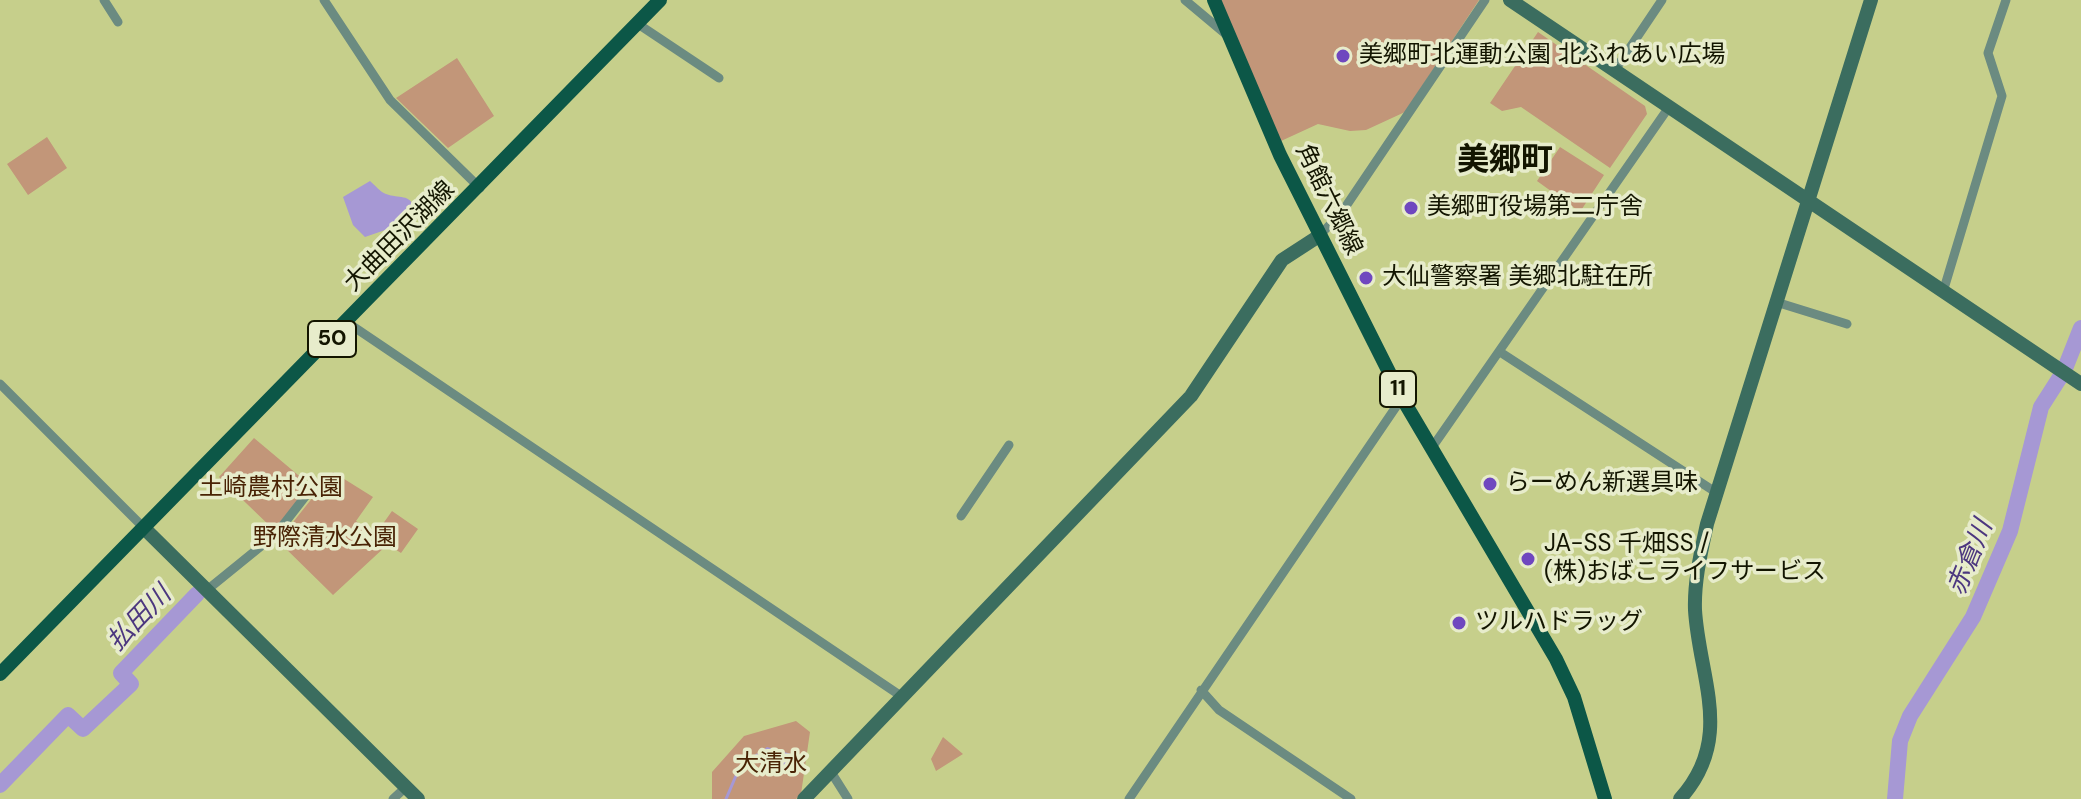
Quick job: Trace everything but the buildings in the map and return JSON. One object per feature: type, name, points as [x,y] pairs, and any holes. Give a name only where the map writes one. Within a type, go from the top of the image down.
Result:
[{"type":"main road","name":"大曲田沢湖線","points":[[0,674],[348,323],[660,0]]},
{"type":"main road","name":"角館六郷線","points":[[1214,0],[1319,236],[1402,398],[1556,659],[1574,697],[1605,799]]},
{"type":"street","points":[[104,0],[118,22]]},
{"type":"street","points":[[324,0],[390,100],[480,188]]},
{"type":"street","points":[[1185,0],[1230,37]]},
{"type":"street","points":[[804,799],[1191,396],[1282,260],[1319,236],[1342,212],[1485,0]]},
{"type":"street","points":[[1510,0],[2077,382]]},
{"type":"street","points":[[1615,70],[1662,0]]},
{"type":"street","points":[[1680,799],[1696,776],[1711,730],[1695,590],[1707,524],[1871,0]]},
{"type":"street","points":[[1943,292],[2002,96],[1988,53],[2006,0]]},
{"type":"street","points":[[638,24],[719,78]]},
{"type":"street","points":[[1431,449],[1669,107]]},
{"type":"street","points":[[1776,302],[1847,324]]},
{"type":"street","points":[[348,323],[901,696]]},
{"type":"street","points":[[1500,352],[1717,493]]},
{"type":"street","points":[[0,384],[418,799]]},
{"type":"street","points":[[1129,799],[1402,398]]},
{"type":"street","points":[[961,516],[1009,445]]},
{"type":"street","points":[[207,590],[276,534],[315,484]]},
{"type":"street","points":[[1201,690],[1219,710],[1351,799]]},
{"type":"street","points":[[831,772],[848,799]]},
{"type":"street","points":[[393,799],[406,787]]},
{"type":"green space","name":"美郷町北運動公園 北ふれあい広場","points":[[1220,0],[1479,0],[1405,112],[1366,130],[1350,131],[1318,124],[1281,141]]},
{"type":"green space","points":[[1538,32],[1645,106],[1647,114],[1610,168],[1521,107],[1502,111],[1490,103]]},
{"type":"green space","points":[[457,58],[494,116],[448,148],[396,98]]},
{"type":"green space","points":[[47,137],[67,168],[28,195],[7,164]]},
{"type":"green space","points":[[1560,147],[1604,175],[1580,212],[1537,181]]},
{"type":"green space","name":"土崎農村公園","points":[[254,438],[310,485],[274,530],[219,477]]},
{"type":"green space","name":"野際清水公園","points":[[333,472],[373,497],[356,521],[375,535],[392,511],[418,529],[401,553],[381,540],[386,546],[333,595],[278,541]]},
{"type":"green space","name":"大清水","points":[[796,721],[810,732],[801,794],[796,799],[712,799],[712,772],[744,736]]},
{"type":"green space","points":[[943,737],[963,754],[936,771],[931,759]]},
{"type":"shaded area","points":[[370,181],[384,193],[407,199],[415,209],[391,228],[365,237],[353,225],[343,197]]},
{"type":"shaded area","name":"大清水","points":[[767,747],[791,754],[798,763],[793,773],[757,755]]},
{"type":"waterway","name":"赤倉川","points":[[1895,799],[1900,741],[1910,716],[1973,617],[2010,531],[2041,407],[2064,371],[2081,328]]},
{"type":"waterway","name":"払田川","points":[[0,785],[68,715],[83,729],[131,684],[121,673],[197,594]]},
{"type":"waterway","points":[[726,799],[738,771],[757,755]]},
{"type":"place","name":"美郷町北運動公園 北ふれあい広場","points":[[1343,56]]},
{"type":"place","name":"美郷町役場第二庁舎","points":[[1411,208]]},
{"type":"place","name":"大仙警察署 美郷北駐在所","points":[[1366,278]]},
{"type":"place","name":"らーめん新選具味","points":[[1490,484]]},
{"type":"place","name":"JA-SS 千畑SS / (株)おばこライフサービス","points":[[1528,559]]},
{"type":"place","name":"ツルハドラッグ","points":[[1459,623]]},
{"type":"district","name":"美郷町","points":[[1505,162]]}]
